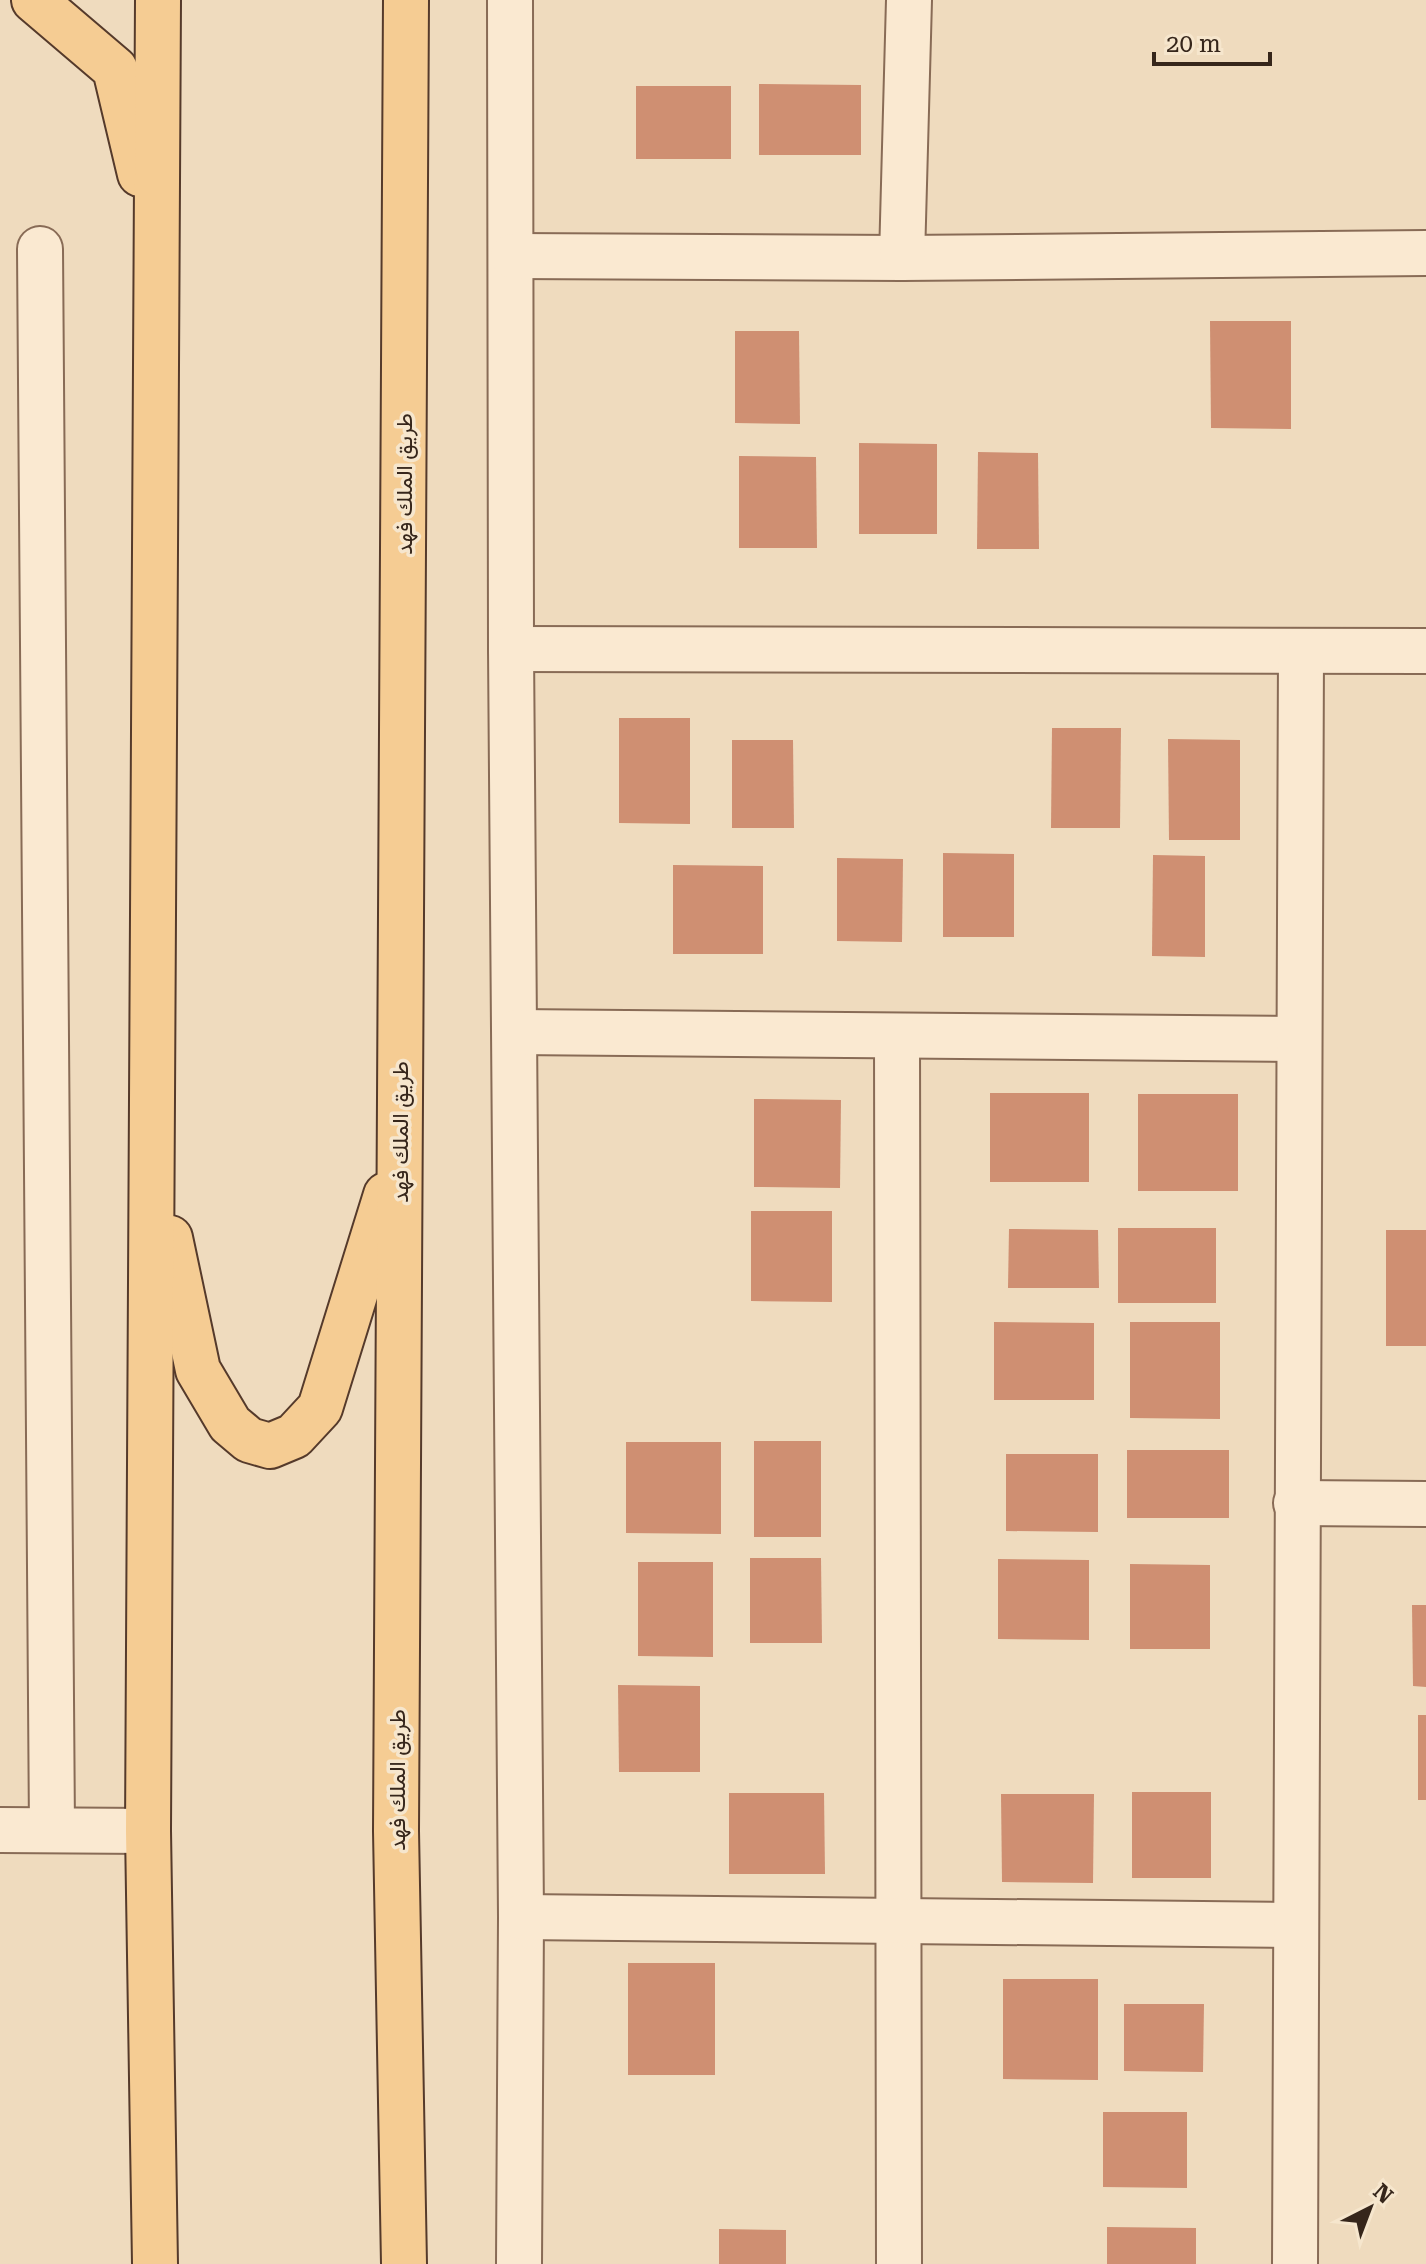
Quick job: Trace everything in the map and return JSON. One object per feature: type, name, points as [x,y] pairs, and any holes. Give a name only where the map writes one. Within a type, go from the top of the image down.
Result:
[{"type":"main road","points":[[34,0],[115,69],[157,240]]},
{"type":"main road","points":[[155,2264],[148,1831],[158,0]]},
{"type":"main road","name":"طريق الملك فهد","points":[[404,2264],[396,1831],[406,0]]},
{"type":"main road","points":[[152,1158],[198,1370],[230,1424],[249,1440],[270,1446],[294,1436],[320,1408],[400,1152]]},
{"type":"street","points":[[510,0],[513,256],[511,649],[521,1917],[519,2264]]},
{"type":"street","points":[[902,258],[909,0]]},
{"type":"street","points":[[40,249],[52,1830]]},
{"type":"street","points":[[513,256],[902,258],[1426,253]]},
{"type":"street","points":[[511,649],[1426,651]]},
{"type":"street","points":[[1295,2264],[1297,1039],[1301,651]]},
{"type":"street","points":[[516,1032],[1297,1039]]},
{"type":"street","points":[[897,1036],[899,2264]]},
{"type":"street","points":[[1296,1503],[1426,1504]]},
{"type":"street","points":[[0,1830],[148,1831]]},
{"type":"street","points":[[521,1917],[1295,1925]]},
{"type":"building","points":[[759,84],[861,85],[861,155],[759,155]]},
{"type":"building","points":[[636,86],[731,86],[731,159],[636,159]]},
{"type":"building","points":[[1210,321],[1291,321],[1291,429],[1211,428]]},
{"type":"building","points":[[735,331],[799,331],[800,424],[735,423]]},
{"type":"building","points":[[859,443],[937,444],[937,534],[859,534]]},
{"type":"building","points":[[978,452],[1038,453],[1039,549],[977,549]]},
{"type":"building","points":[[739,456],[816,457],[817,548],[739,548]]},
{"type":"building","points":[[619,718],[690,718],[690,824],[619,823]]},
{"type":"building","points":[[1052,728],[1121,728],[1120,828],[1051,828]]},
{"type":"building","points":[[1168,739],[1240,740],[1240,840],[1169,840]]},
{"type":"building","points":[[732,740],[793,740],[794,828],[732,828]]},
{"type":"building","points":[[943,853],[1014,854],[1014,937],[943,937]]},
{"type":"building","points":[[1153,855],[1205,856],[1205,957],[1152,956]]},
{"type":"building","points":[[837,858],[903,859],[902,942],[837,941]]},
{"type":"building","points":[[673,865],[763,866],[763,954],[673,954]]},
{"type":"building","points":[[990,1093],[1089,1093],[1089,1182],[990,1182]]},
{"type":"building","points":[[1138,1094],[1238,1094],[1238,1191],[1138,1191]]},
{"type":"building","points":[[754,1099],[841,1100],[840,1188],[754,1187]]},
{"type":"building","points":[[751,1211],[832,1211],[832,1302],[751,1301]]},
{"type":"building","points":[[1118,1228],[1216,1228],[1216,1303],[1118,1303]]},
{"type":"building","points":[[1009,1229],[1098,1230],[1099,1288],[1008,1288]]},
{"type":"building","points":[[1386,1230],[1426,1230],[1426,1346],[1386,1346]]},
{"type":"building","points":[[994,1322],[1094,1323],[1094,1400],[994,1400]]},
{"type":"building","points":[[1130,1322],[1220,1322],[1220,1419],[1130,1418]]},
{"type":"building","points":[[754,1441],[821,1441],[821,1537],[754,1537]]},
{"type":"building","points":[[626,1442],[721,1442],[721,1534],[626,1533]]},
{"type":"building","points":[[1127,1450],[1229,1450],[1229,1518],[1127,1518]]},
{"type":"building","points":[[1006,1454],[1098,1454],[1098,1532],[1006,1531]]},
{"type":"building","points":[[750,1558],[821,1558],[822,1643],[750,1643]]},
{"type":"building","points":[[998,1559],[1089,1560],[1089,1640],[998,1639]]},
{"type":"building","points":[[638,1562],[713,1562],[713,1657],[638,1656]]},
{"type":"building","points":[[1130,1564],[1210,1565],[1210,1649],[1130,1649]]},
{"type":"building","points":[[1412,1605],[1426,1605],[1426,1687],[1413,1686]]},
{"type":"building","points":[[618,1685],[700,1686],[700,1772],[619,1772]]},
{"type":"building","points":[[1418,1715],[1426,1715],[1426,1800],[1418,1800]]},
{"type":"building","points":[[1132,1792],[1211,1792],[1211,1878],[1132,1878]]},
{"type":"building","points":[[729,1793],[824,1793],[825,1874],[729,1874]]},
{"type":"building","points":[[1001,1794],[1094,1794],[1093,1883],[1002,1882]]},
{"type":"building","points":[[628,1963],[715,1963],[715,2075],[628,2075]]},
{"type":"building","points":[[1003,1979],[1098,1979],[1098,2080],[1003,2079]]},
{"type":"building","points":[[1124,2004],[1204,2004],[1203,2072],[1124,2071]]},
{"type":"building","points":[[1103,2112],[1187,2112],[1187,2188],[1103,2187]]},
{"type":"building","points":[[1107,2227],[1196,2228],[1196,2264],[1107,2264]]},
{"type":"building","points":[[719,2229],[786,2230],[786,2264],[719,2264]]}]
